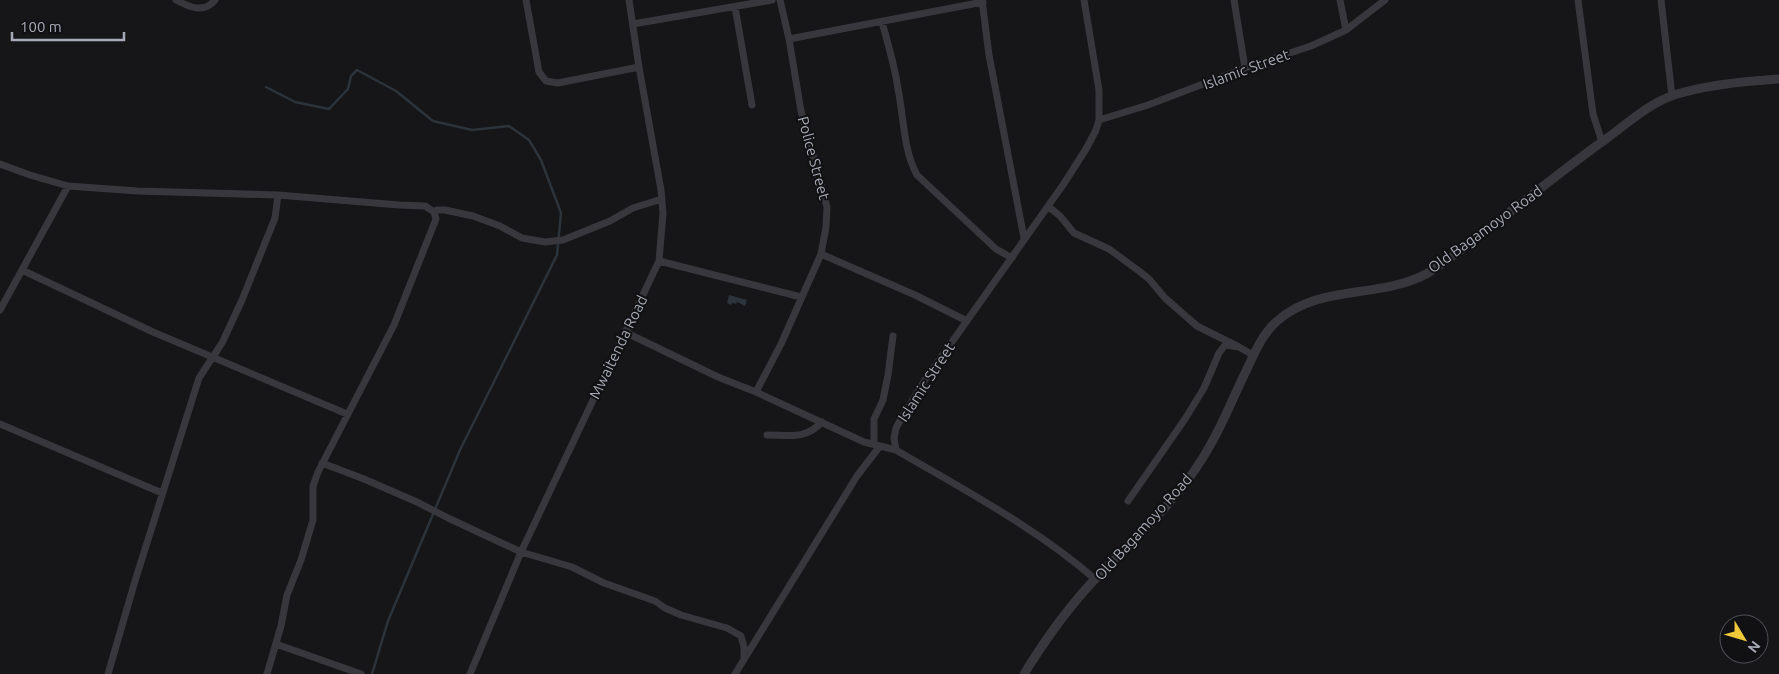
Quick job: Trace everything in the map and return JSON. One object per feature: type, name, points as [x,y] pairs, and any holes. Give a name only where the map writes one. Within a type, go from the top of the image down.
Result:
[{"type":"street","points":[[176,0],[200,9],[208,7],[215,0]]},
{"type":"street","points":[[526,0],[539,72],[546,81],[558,83],[638,67]]},
{"type":"street","name":"Mwaitenda Road","points":[[470,674],[521,552],[659,261],[663,212],[662,199],[638,67],[629,0]]},
{"type":"street","points":[[633,24],[772,0]]},
{"type":"street","name":"Police Street","points":[[756,392],[781,344],[821,254],[828,207],[801,111],[789,39],[780,0]]},
{"type":"street","name":"Islamic Street","points":[[896,450],[894,438],[896,428],[925,380],[1012,258],[1024,238],[1048,207],[1086,149],[1096,130],[1099,120],[1099,90],[1084,0]]},
{"type":"street","points":[[1234,0],[1245,68]]},
{"type":"street","points":[[1340,0],[1346,30]]},
{"type":"street","name":"Islamic Street","points":[[1099,120],[1148,105],[1245,68],[1311,46],[1346,30],[1385,0]]},
{"type":"street","points":[[1578,0],[1593,114],[1602,142]]},
{"type":"street","points":[[1661,0],[1672,96]]},
{"type":"street","points":[[789,39],[983,1],[989,54],[1024,238]]},
{"type":"street","points":[[736,7],[752,105]]},
{"type":"street","points":[[882,22],[898,87],[910,163],[917,175],[996,249],[1012,258]]},
{"type":"street","name":"Old Bagamoyo Road","points":[[1024,674],[1058,623],[1095,579],[1172,498],[1196,468],[1212,443],[1253,355],[1265,335],[1276,322],[1294,309],[1320,298],[1398,285],[1426,273],[1452,257],[1651,106],[1672,96],[1701,88],[1779,79]]},
{"type":"street","points":[[0,164],[68,186],[138,191],[278,195],[425,206],[434,212],[436,219],[406,296],[368,378],[322,463],[313,486],[313,520],[302,560],[287,595],[267,674]]},
{"type":"street","points":[[0,310],[68,186]]},
{"type":"street","points":[[108,674],[121,625],[199,378],[222,343],[267,242],[275,218],[278,195]]},
{"type":"street","points":[[434,212],[445,210],[473,216],[500,226],[522,238],[545,242],[562,240],[610,221],[633,208],[662,199]]},
{"type":"street","points":[[1048,207],[1060,216],[1074,233],[1109,249],[1139,271],[1149,279],[1165,298],[1197,326],[1253,355]]},
{"type":"street","points":[[821,254],[915,295],[967,321]]},
{"type":"street","points":[[659,261],[801,297]]},
{"type":"street","points":[[22,270],[153,332],[347,414]]},
{"type":"street","points":[[626,330],[631,335],[695,366],[864,442],[896,450],[1046,541],[1071,558],[1095,579]]},
{"type":"street","points":[[735,674],[877,445],[874,419],[883,400],[893,336]]},
{"type":"street","points":[[1128,501],[1185,419],[1204,388],[1219,352],[1225,346],[1240,347]]},
{"type":"street","points":[[767,435],[807,434],[814,431],[822,422]]},
{"type":"street","points":[[0,424],[162,493]]},
{"type":"street","points":[[322,463],[417,502],[521,552],[572,567],[604,583],[655,601],[664,608],[681,615],[727,628],[741,636],[744,659]]},
{"type":"street","points":[[276,644],[361,674]]},
{"type":"shaded area","points":[[729,295],[747,300],[745,306],[737,302],[731,305],[727,303]]},
{"type":"waterway","points":[[266,87],[295,102],[329,109],[348,89],[351,76],[357,70],[396,91],[433,121],[472,130],[509,126],[529,140],[541,160],[561,213],[557,255],[460,450],[388,621],[372,674]]}]
